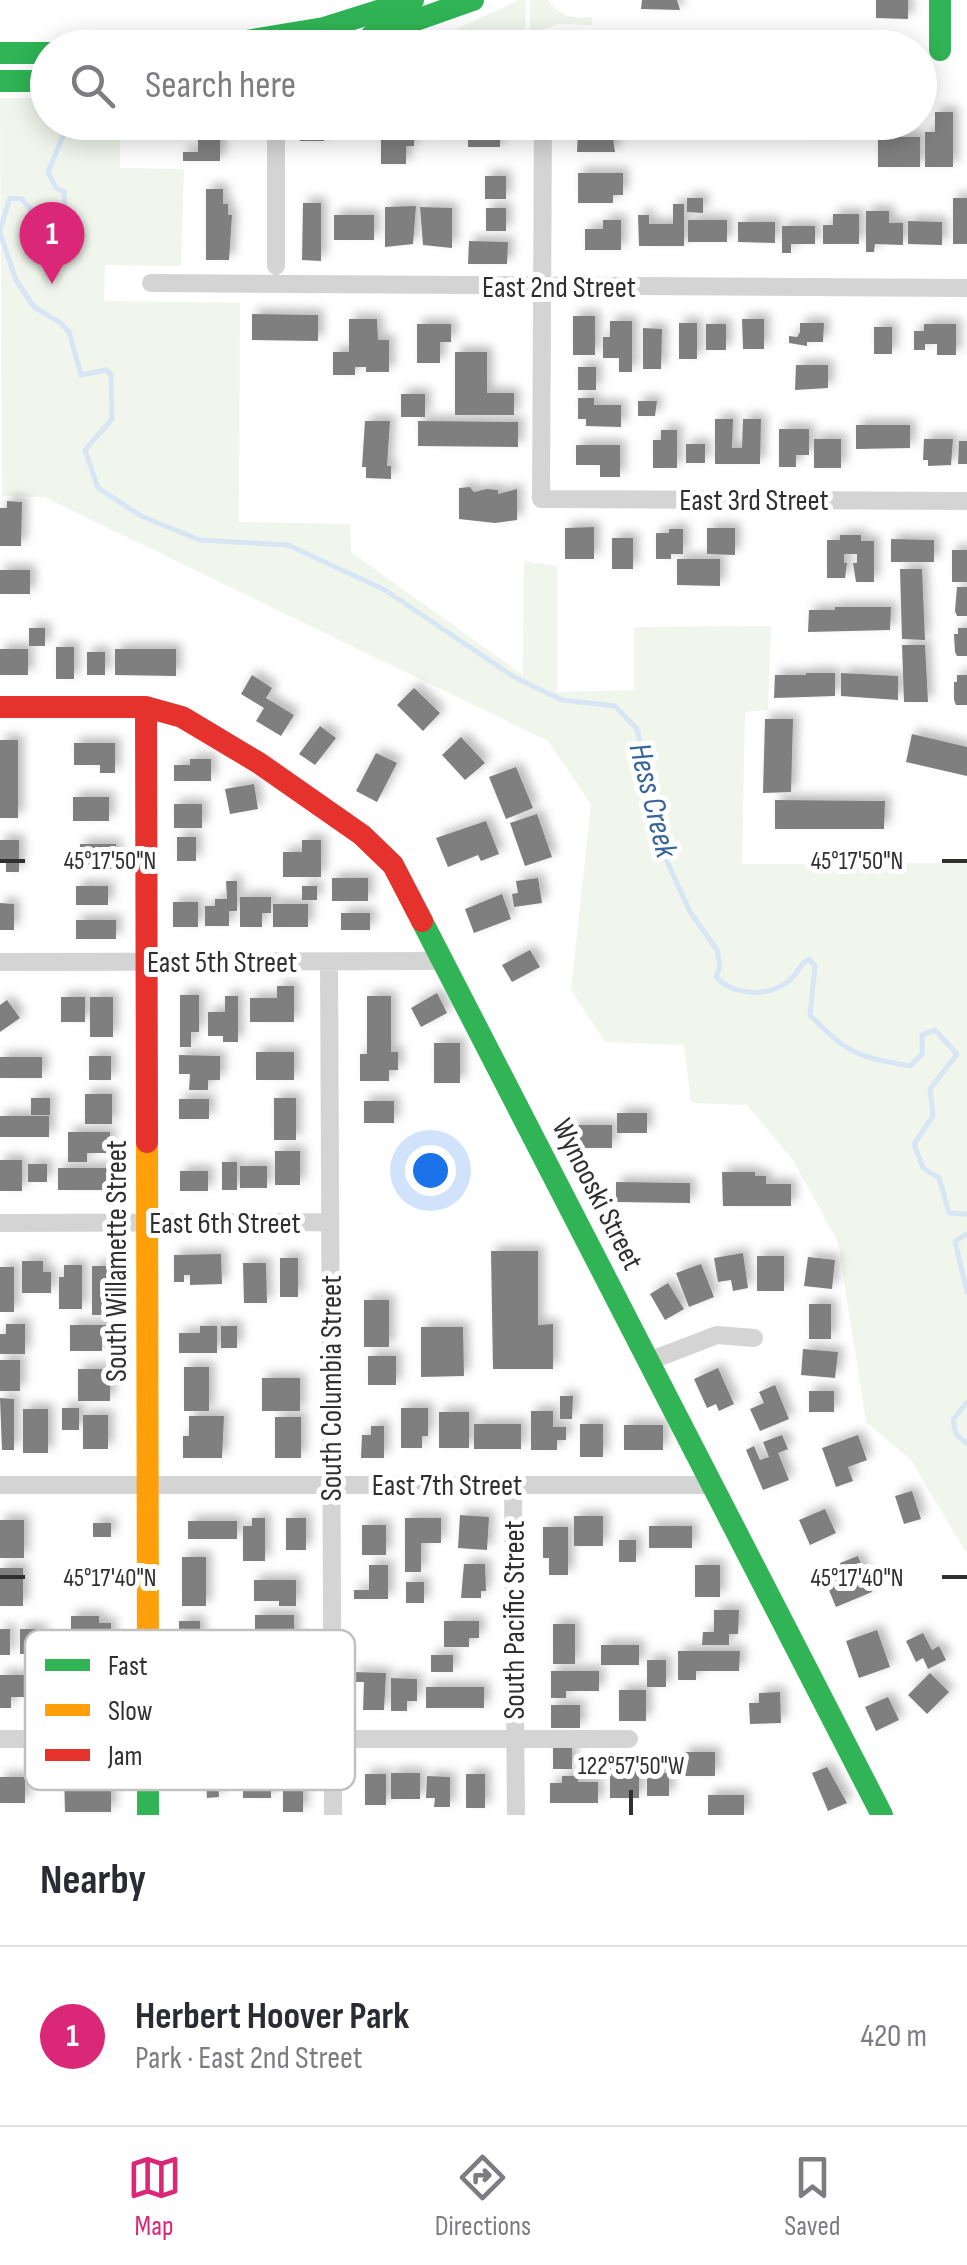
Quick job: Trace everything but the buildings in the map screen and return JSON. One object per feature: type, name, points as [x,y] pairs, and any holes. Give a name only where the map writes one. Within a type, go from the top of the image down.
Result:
[{"type":"main road","points":[[310,30],[413,0]]},
{"type":"main road","points":[[384,30],[473,0]]},
{"type":"main road","points":[[934,30],[940,0]]},
{"type":"main road","points":[[937,50],[967,50]]},
{"type":"main road","points":[[0,53],[30,53]]},
{"type":"main road","points":[[0,81],[30,81]]},
{"type":"main road","name":"Wynooski Street","points":[[0,707],[146,708],[182,718],[225,742],[362,835],[393,865],[882,1815]]},
{"type":"main road","name":"South Willamette Street","points":[[146,708],[147,1630]]},
{"type":"street","points":[[276,140],[276,266]]},
{"type":"street","points":[[543,140],[543,287]]},
{"type":"street","name":"East 2nd Street","points":[[151,284],[967,288]]},
{"type":"street","name":"East 3rd Street","points":[[543,287],[541,499],[967,501]]},
{"type":"street","name":"East 5th Street","points":[[0,962],[443,960]]},
{"type":"street","name":"South Columbia Street","points":[[329,962],[332,1630]]},
{"type":"street","name":"East 6th Street","points":[[0,1223],[330,1222]]},
{"type":"street","points":[[650,1360],[717,1335],[754,1338]]},
{"type":"street","name":"South Pacific Street","points":[[513,1485],[516,1815]]},
{"type":"street","name":"East 7th Street","points":[[0,1486],[713,1485]]},
{"type":"street","points":[[355,1739],[629,1739]]},
{"type":"shaded area","points":[[519,0],[526,0],[525,30],[454,30]]},
{"type":"shaded area","points":[[530,0],[548,0],[567,16],[592,17],[592,25],[557,24],[530,30]]},
{"type":"shaded area","points":[[0,98],[30,98],[30,140],[120,140],[120,168],[184,169],[181,266],[105,265],[104,301],[240,303],[239,522],[350,524],[351,552],[523,675],[524,561],[557,566],[557,692],[634,690],[634,627],[771,626],[768,710],[745,712],[742,864],[967,863],[967,1554],[911,1460],[866,1422],[838,1242],[793,1160],[747,1105],[691,1103],[684,1045],[605,1042],[571,990],[591,804],[548,741],[44,497],[2,496]]},
{"type":"waterway","name":"Hess Creek","points":[[0,230],[10,198],[22,199],[31,210],[47,216],[65,207],[64,192],[56,188],[48,172],[61,140]]},
{"type":"waterway","name":"Hess Creek","points":[[0,233],[16,280],[34,307],[69,332],[81,375],[106,370],[111,374],[112,419],[85,450],[98,488],[141,516],[200,540],[288,545],[385,590],[514,677],[562,700],[615,706],[637,729],[667,861],[690,912],[717,950],[720,966],[716,977],[733,988],[765,992],[785,984],[809,959],[815,966],[810,1015],[854,1052],[910,1066],[922,1054],[922,1035],[935,1030],[957,1054],[930,1089],[933,1116],[914,1144],[923,1168],[939,1178],[949,1213],[967,1214]]},
{"type":"waterway","name":"Hess Creek","points":[[967,1234],[955,1241],[967,1292]]},
{"type":"waterway","name":"Hess Creek","points":[[967,1402],[953,1420],[956,1434],[967,1444]]},
{"type":"traffic: fast","points":[[312,30],[413,0]]},
{"type":"traffic: fast","points":[[388,30],[473,0]]},
{"type":"traffic: fast","points":[[940,0],[940,50]]},
{"type":"traffic: fast","points":[[0,53],[30,53]]},
{"type":"traffic: fast","points":[[0,81],[30,81]]},
{"type":"traffic: fast","points":[[422,921],[882,1815]]},
{"type":"traffic: fast","points":[[148,1790],[148,1815]]},
{"type":"traffic: slow","points":[[147,1142],[148,1630]]},
{"type":"traffic: jam","points":[[0,707],[146,707],[182,717],[259,763],[362,835],[393,865],[422,921]]},
{"type":"traffic: jam","points":[[146,707],[147,1142]]},
{"type":"place","name":"Herbert Hoover Park","points":[[52,284]]}]
